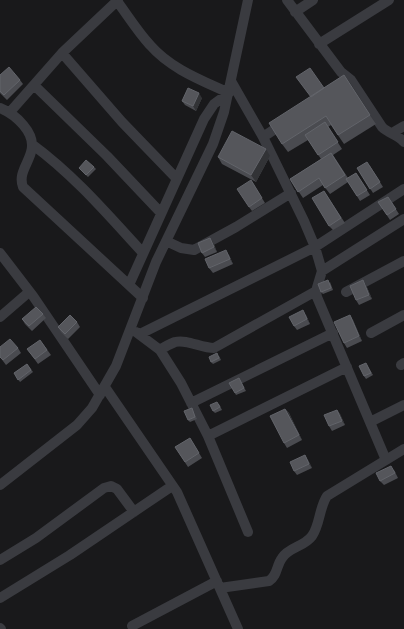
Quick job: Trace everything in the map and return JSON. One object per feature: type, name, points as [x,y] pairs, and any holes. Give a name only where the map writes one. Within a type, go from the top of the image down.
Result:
[{"type":"street","points":[[143,253],[87,192],[55,162],[33,145],[22,123],[5,110],[34,85],[62,52],[118,0],[150,45],[161,56],[180,70],[229,92]]},
{"type":"street","points":[[0,485],[77,425],[92,408],[103,391],[136,332],[143,298],[166,241],[213,144],[224,112],[248,0]]},
{"type":"street","points":[[287,0],[382,127],[387,132],[398,136],[404,142]]},
{"type":"street","points":[[295,12],[313,0]]},
{"type":"street","points":[[319,44],[389,0]]},
{"type":"street","points":[[62,52],[122,122],[177,179]]},
{"type":"street","points":[[231,81],[263,137],[291,193],[315,248],[322,271],[316,291],[317,297],[386,460]]},
{"type":"street","points":[[34,85],[107,156],[161,213]]},
{"type":"street","points":[[129,285],[204,119],[214,104],[229,92]]},
{"type":"street","points":[[263,137],[294,117]]},
{"type":"street","points":[[392,133],[404,126]]},
{"type":"street","points":[[33,145],[20,181],[23,187],[143,298]]},
{"type":"street","points":[[136,332],[315,248],[404,189]]},
{"type":"street","points":[[166,241],[181,248],[194,250],[225,234],[291,193]]},
{"type":"street","points":[[322,271],[404,220]]},
{"type":"street","points":[[0,253],[172,486],[193,526],[238,629]]},
{"type":"street","points":[[346,292],[404,261]]},
{"type":"street","points":[[160,350],[175,342],[183,342],[207,348],[214,348],[316,291]]},
{"type":"street","points":[[0,317],[29,292]]},
{"type":"street","points":[[370,333],[404,314]]},
{"type":"street","points":[[136,332],[160,350],[191,403],[208,436],[248,532]]},
{"type":"street","points":[[191,403],[333,333]]},
{"type":"street","points":[[208,436],[347,367]]},
{"type":"street","points":[[370,422],[404,405]]},
{"type":"street","points":[[132,626],[218,584],[269,581],[274,577],[280,560],[284,554],[308,540],[312,535],[323,502],[327,496],[404,449]]},
{"type":"street","points":[[0,560],[36,538],[104,488],[111,486],[117,489],[134,512]]},
{"type":"street","points":[[0,598],[70,555],[172,486]]},
{"type":"building","points":[[9,67],[20,80],[4,95],[0,91],[0,75]]},
{"type":"building","points":[[310,68],[324,88],[311,97],[296,77]]},
{"type":"building","points":[[344,75],[370,115],[338,135],[326,116],[282,144],[269,123]]},
{"type":"building","points":[[188,88],[199,93],[193,106],[182,101]]},
{"type":"building","points":[[325,122],[338,142],[318,155],[305,135]]},
{"type":"building","points":[[232,131],[266,149],[251,175],[218,157]]},
{"type":"building","points":[[331,153],[345,175],[325,188],[319,178],[298,192],[290,179]]},
{"type":"building","points":[[86,160],[94,167],[86,175],[79,168]]},
{"type":"building","points":[[367,162],[380,182],[370,189],[357,168]]},
{"type":"building","points":[[356,173],[367,190],[357,196],[346,179]]},
{"type":"building","points":[[251,180],[262,198],[249,207],[237,189]]},
{"type":"building","points":[[324,191],[341,218],[329,226],[312,198]]},
{"type":"building","points":[[388,197],[396,209],[387,215],[378,202]]},
{"type":"building","points":[[210,238],[214,247],[202,253],[198,243]]},
{"type":"building","points":[[226,250],[230,259],[209,268],[205,259]]},
{"type":"building","points":[[328,280],[331,288],[321,292],[318,284]]},
{"type":"building","points":[[363,280],[369,295],[356,300],[350,286]]},
{"type":"building","points":[[36,307],[43,314],[29,326],[22,319]]},
{"type":"building","points":[[303,310],[307,319],[294,326],[289,317]]},
{"type":"building","points":[[70,315],[77,322],[65,334],[58,327]]},
{"type":"building","points":[[350,315],[359,336],[344,343],[334,322]]},
{"type":"building","points":[[10,339],[18,348],[3,360],[0,357],[0,347]]},
{"type":"building","points":[[40,340],[47,350],[35,359],[27,349]]},
{"type":"building","points":[[217,353],[219,358],[211,362],[209,357]]},
{"type":"building","points":[[366,363],[371,373],[364,376],[359,366]]},
{"type":"building","points":[[27,364],[31,370],[18,380],[14,373]]},
{"type":"building","points":[[239,378],[244,388],[235,393],[229,383]]},
{"type":"building","points":[[217,402],[220,407],[213,411],[210,405]]},
{"type":"building","points":[[192,408],[195,417],[188,420],[184,411]]},
{"type":"building","points":[[285,409],[299,435],[284,443],[270,416]]},
{"type":"building","points":[[337,410],[342,421],[329,426],[324,415]]},
{"type":"building","points":[[190,438],[199,453],[185,462],[175,447]]},
{"type":"building","points":[[305,455],[309,464],[294,471],[290,462]]},
{"type":"building","points":[[391,466],[395,473],[380,481],[376,473]]}]
